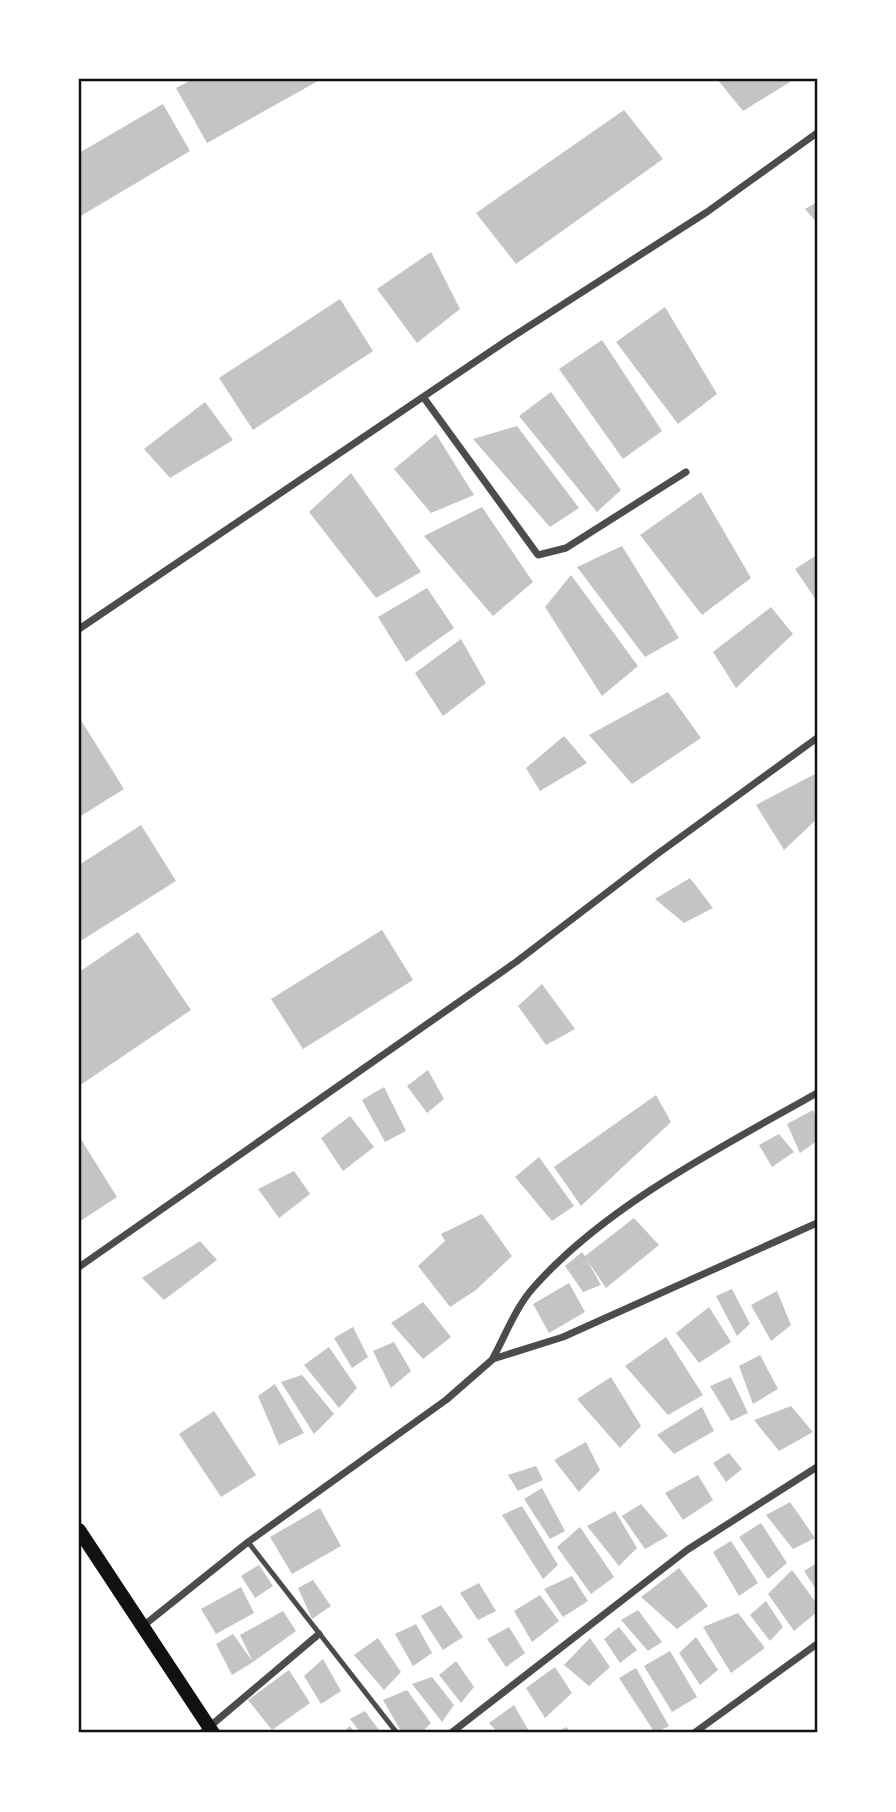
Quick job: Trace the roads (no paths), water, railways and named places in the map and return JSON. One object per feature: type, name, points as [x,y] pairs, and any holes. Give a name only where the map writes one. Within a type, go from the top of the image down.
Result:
[{"type":"main road","points":[[79,1530],[208,1731]]},
{"type":"street","points":[[79,629],[509,339],[707,212],[817,133]]},
{"type":"street","points":[[424,398],[538,555],[566,548],[686,472]]},
{"type":"street","points":[[79,1267],[516,962],[646,862],[817,738]]},
{"type":"street","points":[[143,1627],[248,1542],[446,1400],[493,1359],[531,1290],[576,1245],[675,1174],[817,1093]]},
{"type":"street","points":[[493,1359],[563,1337],[815,1224],[817,1232]]},
{"type":"street","points":[[451,1733],[687,1550],[817,1468]]},
{"type":"street","points":[[208,1731],[318,1634]]},
{"type":"street","points":[[694,1733],[817,1644]]},
{"type":"lane","points":[[248,1542],[397,1733]]}]
